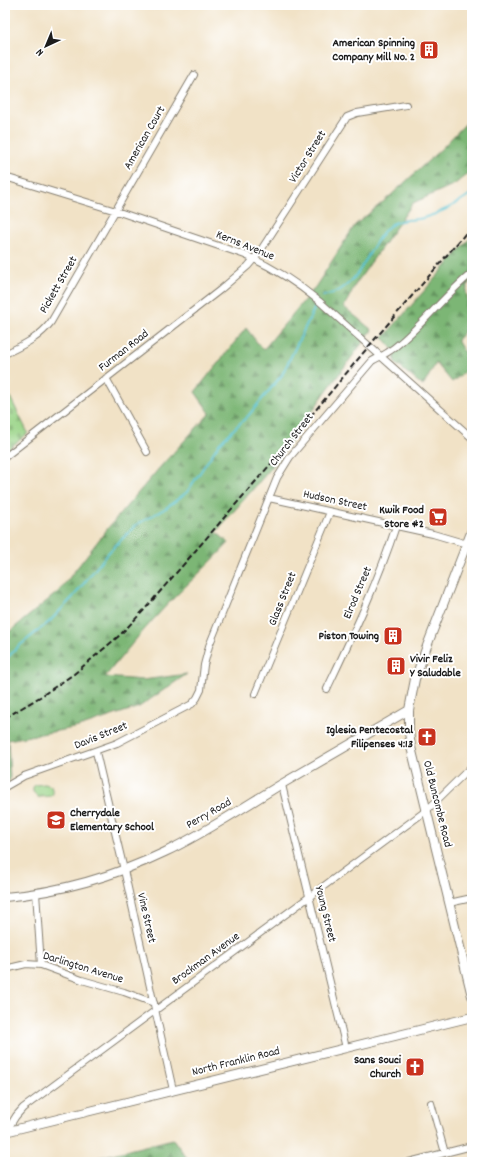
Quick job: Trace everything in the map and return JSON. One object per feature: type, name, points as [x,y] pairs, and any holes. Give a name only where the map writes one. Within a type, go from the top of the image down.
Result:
[{"type":"street","name":"American Court","points":[[116,211],[194,75]]},
{"type":"street","name":"Victor Street","points":[[254,259],[347,117],[357,113],[406,105]]},
{"type":"street","name":"Kerns Avenue","points":[[5,177],[116,211],[254,259],[281,273],[319,301],[472,438]]},
{"type":"street","name":"Pickett Street","points":[[5,354],[35,338],[47,327],[116,211]]},
{"type":"street","name":"Furman Road","points":[[5,457],[220,290],[254,259]]},
{"type":"street","name":"Church Street","points":[[200,694],[204,665],[209,646],[277,478],[290,457],[372,361],[390,351],[402,341],[454,288],[472,273]]},
{"type":"street","points":[[472,295],[472,308]]},
{"type":"street","points":[[106,378],[147,452]]},
{"type":"street","name":"Hudson Street","points":[[269,498],[433,534],[466,544]]},
{"type":"street","name":"Glass Street","points":[[255,694],[289,616],[330,512]]},
{"type":"street","name":"Elrod Street","points":[[328,690],[387,554],[396,526]]},
{"type":"street","name":"Old Buncombe Road","points":[[472,530],[421,663],[412,690],[408,710],[411,747],[472,996]]},
{"type":"street","name":"Davis Street","points":[[5,787],[24,776],[96,752],[137,734],[192,704],[200,694]]},
{"type":"street","name":"Perry Road","points":[[5,897],[78,884],[124,870],[146,861],[184,842],[408,710]]},
{"type":"street","name":"Vine Street","points":[[96,752],[173,1090]]},
{"type":"street","name":"Brockman Avenue","points":[[5,1131],[23,1108],[427,810],[472,766]]},
{"type":"street","name":"Young Street","points":[[282,785],[346,1048]]},
{"type":"street","points":[[36,892],[41,965]]},
{"type":"street","points":[[449,903],[472,898]]},
{"type":"street","name":"Darlington Avenue","points":[[5,969],[26,964],[41,965],[154,1003]]},
{"type":"street","name":"North Franklin Road","points":[[5,1131],[472,1017]]},
{"type":"street","points":[[431,1103],[445,1153]]},
{"type":"street","points":[[409,1162],[472,1146]]},
{"type":"green space","points":[[472,117],[472,170],[455,184],[413,203],[355,285],[344,307],[372,330],[325,393],[279,459],[216,532],[229,543],[161,612],[105,677],[143,680],[187,674],[139,707],[79,727],[8,740],[10,780],[5,784],[5,637],[9,632],[59,591],[108,528],[161,466],[210,413],[195,392],[246,328],[263,350],[316,286],[355,225],[389,197],[441,149]]},
{"type":"green space","points":[[472,236],[472,274],[466,291],[472,323],[457,340],[472,366],[452,382],[436,363],[423,386],[395,363],[394,351],[383,338]]},
{"type":"green space","points":[[5,387],[28,433],[5,452]]},
{"type":"green space","points":[[45,784],[51,786],[53,793],[52,796],[39,798],[33,792],[33,787],[35,785]]},
{"type":"green space","points":[[173,1139],[190,1162],[80,1162]]},
{"type":"waterway","points":[[323,296],[338,291],[346,286],[355,277],[381,234],[392,224],[436,214],[472,193]]},
{"type":"waterway","points":[[5,660],[19,646],[49,622],[73,597],[108,553],[136,525],[166,508],[187,492],[219,444],[248,416],[282,375],[317,303]]},
{"type":"railway","points":[[5,718],[74,674],[120,635],[144,610],[269,466],[472,226]]},
{"type":"place","name":"American Spinning Company Mill No. 2","points":[[429,50]]},
{"type":"place","name":"Kwik Food Store #2","points":[[438,517]]},
{"type":"place","name":"Piston Towing","points":[[393,636]]},
{"type":"place","name":"Vivir Feliz Y Saludable","points":[[396,666]]},
{"type":"place","name":"Iglesia Pentecostal Filipenses 4:13","points":[[427,737]]},
{"type":"place","name":"Cherrydale Elementary School","points":[[56,820]]},
{"type":"place","name":"Sans Souci Church","points":[[415,1067]]}]
